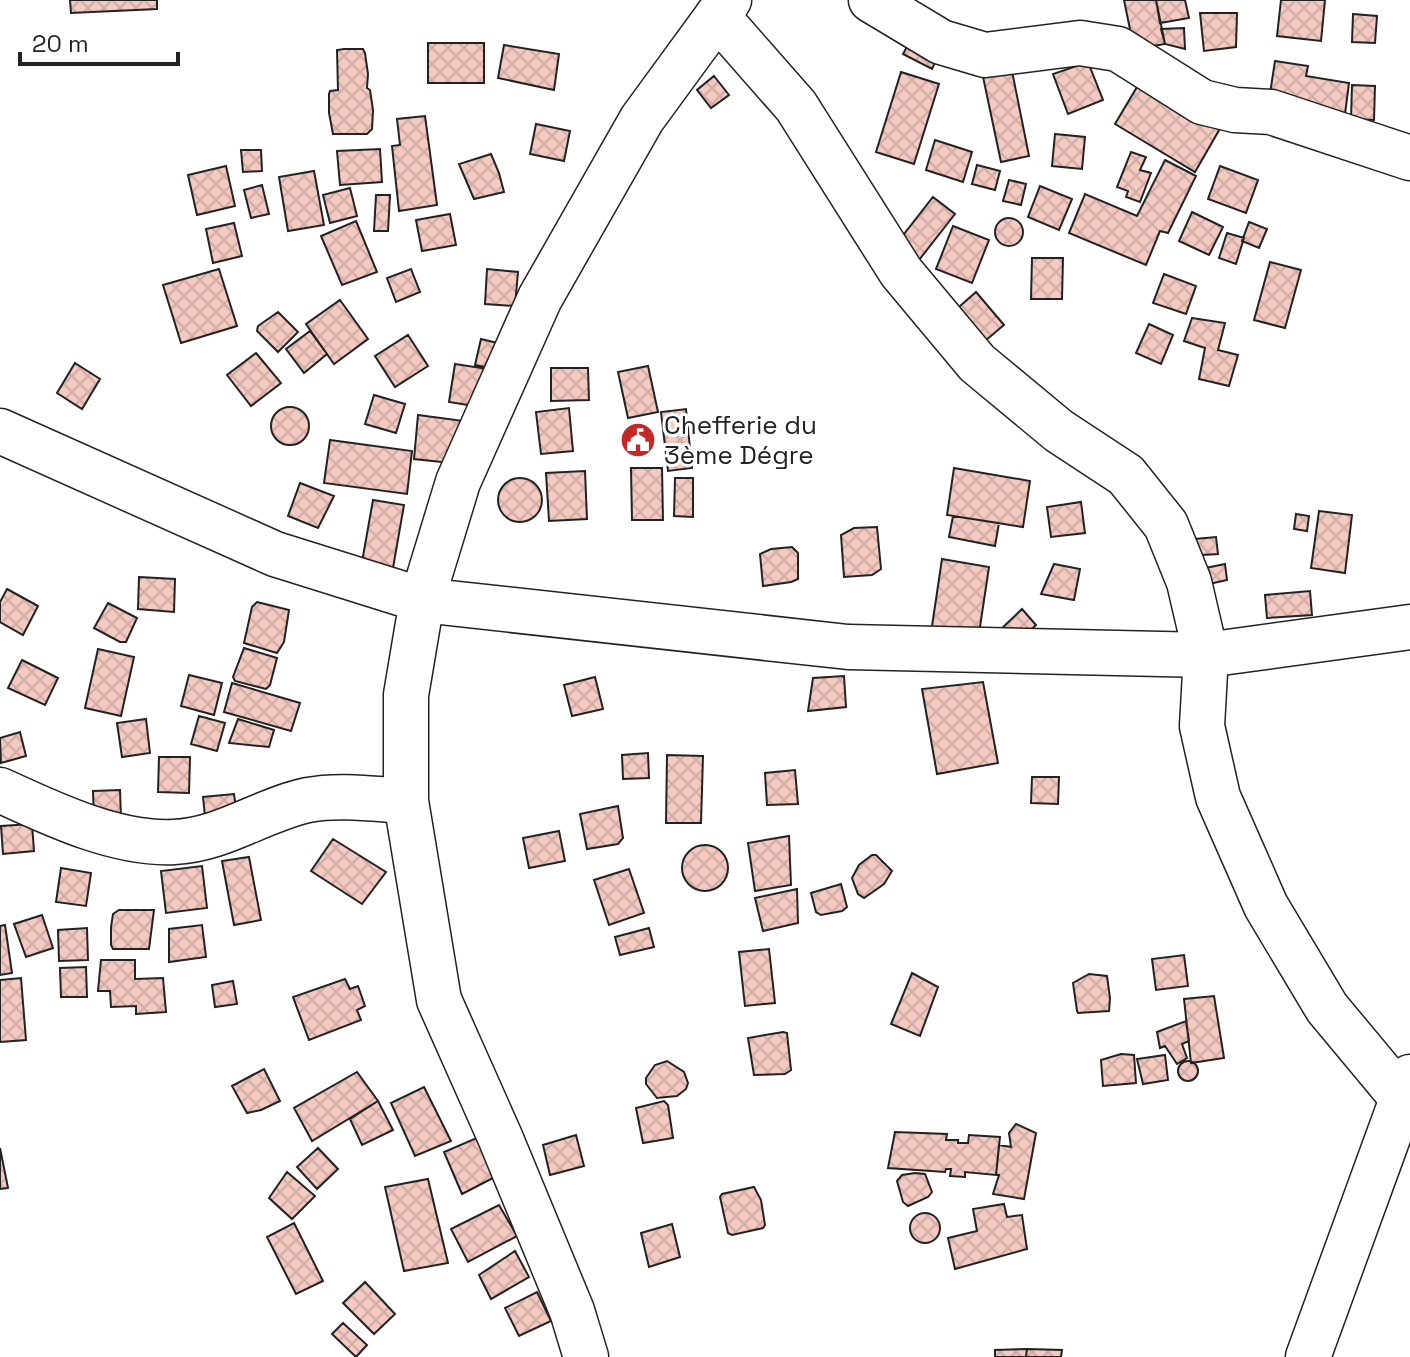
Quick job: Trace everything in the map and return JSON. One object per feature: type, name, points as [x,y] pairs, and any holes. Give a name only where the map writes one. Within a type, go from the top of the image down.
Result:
[{"type":"main road","points":[[871,0],[941,42],[985,55],[1080,43],[1118,49],[1202,102],[1235,110],[1271,112],[1410,158]]},
{"type":"main road","points":[[586,1357],[572,1311],[439,1000],[406,801],[406,695],[422,600],[458,482],[540,298],[642,119],[723,8],[796,106],[901,272],[977,363],[1059,431],[1126,475],[1166,525],[1189,582],[1206,655],[1202,726],[1218,797],[1266,906],[1327,1008],[1406,1087],[1308,1357]]},
{"type":"main road","points":[[0,431],[275,554],[422,600],[848,647],[1206,655],[1410,627]]},
{"type":"main road","points":[[0,790],[37,807],[133,841],[175,842],[215,836],[308,800],[345,797],[406,801]]},
{"type":"building","points":[[70,0],[157,0],[157,9],[71,13]]},
{"type":"building","points":[[1124,0],[1156,0],[1165,44],[1134,49]]},
{"type":"building","points":[[1156,0],[1185,0],[1189,18],[1160,23]]},
{"type":"building","points":[[1281,0],[1325,0],[1321,41],[1277,36]]},
{"type":"building","points":[[1200,13],[1237,13],[1236,47],[1204,51]]},
{"type":"building","points":[[1353,14],[1377,16],[1375,43],[1352,42]]},
{"type":"building","points":[[1184,28],[1185,49],[1165,44],[1161,29]]},
{"type":"building","points":[[428,43],[484,43],[484,83],[428,83]]},
{"type":"building","points":[[909,43],[938,56],[932,69],[903,54]]},
{"type":"building","points":[[504,45],[559,54],[554,90],[498,78]]},
{"type":"building","points":[[363,49],[365,53],[367,88],[373,110],[372,129],[367,134],[333,134],[329,94],[338,90],[337,50]]},
{"type":"building","points":[[1275,61],[1308,66],[1306,76],[1349,83],[1345,114],[1269,100]]},
{"type":"building","points":[[1088,62],[1103,100],[1068,114],[1053,74]]},
{"type":"building","points":[[1011,66],[1029,156],[1001,162],[982,72]]},
{"type":"building","points":[[901,72],[939,84],[914,164],[876,152]]},
{"type":"building","points":[[714,76],[729,95],[711,108],[697,90]]},
{"type":"building","points":[[1143,77],[1222,125],[1195,172],[1115,124]]},
{"type":"building","points":[[1352,85],[1375,86],[1374,120],[1351,119]]},
{"type":"building","points":[[425,116],[437,205],[399,211],[392,146],[400,145],[397,119]]},
{"type":"building","points":[[536,124],[570,131],[564,161],[530,154]]},
{"type":"building","points":[[1055,134],[1085,137],[1082,169],[1052,166]]},
{"type":"building","points":[[935,140],[972,152],[963,182],[926,170]]},
{"type":"building","points":[[380,149],[382,182],[340,185],[337,151]]},
{"type":"building","points":[[241,150],[261,150],[262,171],[243,172]]},
{"type":"building","points":[[1131,152],[1146,157],[1140,170],[1151,173],[1140,202],[1126,197],[1128,191],[1117,187]]},
{"type":"building","points":[[491,154],[504,192],[474,199],[459,164]]},
{"type":"building","points":[[1165,160],[1196,176],[1168,233],[1160,231],[1146,265],[1069,233],[1085,194],[1137,216]]},
{"type":"building","points":[[977,165],[1000,171],[995,190],[972,184]]},
{"type":"building","points":[[226,166],[235,206],[197,215],[188,175]]},
{"type":"building","points":[[1220,166],[1258,180],[1246,213],[1208,199]]},
{"type":"building","points":[[314,171],[324,225],[288,231],[279,177]]},
{"type":"building","points":[[1009,180],[1026,184],[1021,205],[1003,201]]},
{"type":"building","points":[[262,185],[269,214],[251,218],[244,190]]},
{"type":"building","points":[[1040,186],[1072,199],[1059,230],[1028,217]]},
{"type":"building","points":[[350,188],[357,216],[330,223],[323,195]]},
{"type":"building","points":[[376,195],[390,195],[388,231],[374,231]]},
{"type":"building","points":[[933,197],[955,214],[919,260],[897,243]]},
{"type":"building","points":[[1192,212],[1223,227],[1209,255],[1179,241]]},
{"type":"building","points":[[450,214],[456,245],[422,251],[416,220]]},
{"type":"building","points":[[1009,218],[1019,222],[1023,232],[1019,242],[1009,246],[999,242],[995,232],[999,222]]},
{"type":"building","points":[[356,221],[377,272],[342,285],[321,236]]},
{"type":"building","points":[[1249,222],[1267,229],[1259,248],[1242,241]]},
{"type":"building","points":[[234,223],[242,256],[213,263],[206,229]]},
{"type":"building","points":[[953,226],[989,240],[972,283],[936,269]]},
{"type":"building","points":[[1227,233],[1244,238],[1236,264],[1219,258]]},
{"type":"building","points":[[1032,258],[1063,258],[1062,299],[1031,299]]},
{"type":"building","points":[[1270,262],[1301,270],[1285,328],[1254,320]]},
{"type":"building","points":[[219,269],[237,326],[181,343],[163,285]]},
{"type":"building","points":[[411,269],[420,292],[396,302],[387,278]]},
{"type":"building","points":[[487,269],[518,272],[515,306],[485,304]]},
{"type":"building","points":[[1164,274],[1196,286],[1186,314],[1153,303]]},
{"type":"building","points":[[976,292],[1004,325],[979,346],[952,313]]},
{"type":"building","points":[[340,300],[368,339],[334,364],[306,324]]},
{"type":"building","points":[[278,312],[298,332],[278,352],[257,331],[258,326]]},
{"type":"building","points":[[1192,318],[1225,323],[1218,350],[1238,355],[1229,386],[1199,379],[1205,348],[1184,341]]},
{"type":"building","points":[[1149,324],[1173,335],[1161,364],[1136,353]]},
{"type":"building","points":[[310,331],[327,354],[304,373],[286,349]]},
{"type":"building","points":[[408,335],[428,366],[395,387],[375,356]]},
{"type":"building","points":[[481,339],[506,345],[500,370],[475,365]]},
{"type":"building","points":[[256,353],[281,383],[251,406],[227,375]]},
{"type":"building","points":[[75,363],[100,379],[82,409],[57,393]]},
{"type":"building","points":[[455,364],[488,369],[481,407],[449,402]]},
{"type":"building","points":[[648,366],[658,412],[628,418],[618,372]]},
{"type":"building","points":[[551,368],[588,368],[589,400],[551,401]]},
{"type":"building","points":[[374,395],[405,404],[396,433],[365,424]]},
{"type":"building","points":[[290,407],[303,413],[309,426],[303,439],[290,445],[277,439],[271,426],[277,413]]},
{"type":"building","points":[[569,408],[573,451],[541,454],[536,412]]},
{"type":"building","points":[[686,409],[692,468],[668,471],[661,412]]},
{"type":"building","points":[[418,415],[464,421],[460,464],[414,459]]},
{"type":"building","points":[[330,440],[412,451],[407,494],[324,483]]},
{"type":"building","points":[[631,468],[662,468],[663,520],[632,520]]},
{"type":"building","points":[[954,468],[1030,481],[1023,527],[947,515]]},
{"type":"building","points":[[585,471],[587,519],[549,521],[546,473]]},
{"type":"building","points":[[520,478],[536,484],[542,500],[536,516],[520,522],[504,516],[498,500],[504,484]]},
{"type":"building","points":[[675,478],[693,478],[693,517],[674,516]]},
{"type":"building","points":[[300,483],[334,496],[318,528],[288,516]]},
{"type":"building","points":[[373,500],[404,505],[393,568],[362,562]]},
{"type":"building","points":[[1081,502],[1085,533],[1051,537],[1047,507]]},
{"type":"building","points":[[1319,511],[1352,515],[1345,573],[1311,568]]},
{"type":"building","points":[[1296,514],[1309,516],[1307,531],[1294,529]]},
{"type":"building","points":[[953,516],[999,523],[995,546],[949,537]]},
{"type":"building","points":[[877,527],[881,569],[872,575],[844,577],[841,535],[854,528]]},
{"type":"building","points":[[1216,537],[1218,554],[1186,556],[1184,540]]},
{"type":"building","points":[[792,547],[798,553],[798,579],[763,586],[760,554],[771,549]]},
{"type":"building","points":[[942,559],[989,567],[978,640],[931,633]]},
{"type":"building","points":[[1054,564],[1080,569],[1074,600],[1041,594]]},
{"type":"building","points":[[1225,564],[1227,580],[1200,586],[1196,570]]},
{"type":"building","points":[[139,577],[175,579],[174,612],[138,609]]},
{"type":"building","points":[[7,589],[38,606],[23,635],[0,622],[0,602]]},
{"type":"building","points":[[1310,591],[1312,615],[1267,618],[1265,595]]},
{"type":"building","points":[[257,602],[289,610],[284,642],[277,653],[244,643],[252,607]]},
{"type":"building","points":[[108,603],[137,618],[126,642],[120,642],[94,628]]},
{"type":"building","points":[[1022,609],[1036,625],[1015,645],[1001,629]]},
{"type":"building","points":[[244,648],[277,658],[270,685],[266,689],[235,681],[233,677]]},
{"type":"building","points":[[98,649],[134,657],[121,716],[85,708]]},
{"type":"building","points":[[22,660],[58,678],[45,705],[8,688]]},
{"type":"building","points":[[189,675],[222,683],[214,715],[181,706]]},
{"type":"building","points":[[844,676],[846,707],[808,711],[813,678]]},
{"type":"building","points":[[595,677],[603,709],[572,716],[564,685]]},
{"type":"building","points":[[983,682],[998,763],[937,774],[922,689]]},
{"type":"building","points":[[232,683],[300,703],[291,731],[224,712]]},
{"type":"building","points":[[199,716],[225,723],[217,751],[191,744]]},
{"type":"building","points":[[146,719],[150,753],[122,757],[117,723]]},
{"type":"building","points":[[238,719],[274,730],[269,747],[229,743]]},
{"type":"building","points":[[20,732],[26,756],[1,763],[0,738]]},
{"type":"building","points":[[648,753],[649,778],[623,779],[622,755]]},
{"type":"building","points":[[667,755],[703,756],[701,823],[666,823]]},
{"type":"building","points":[[159,757],[190,757],[189,793],[158,792]]},
{"type":"building","points":[[795,770],[798,804],[767,805],[765,773]]},
{"type":"building","points":[[1032,777],[1059,777],[1058,804],[1031,803]]},
{"type":"building","points":[[120,790],[121,818],[94,820],[93,791]]},
{"type":"building","points":[[234,794],[238,823],[206,826],[203,797]]},
{"type":"building","points":[[618,806],[623,838],[618,844],[587,849],[580,814]]},
{"type":"building","points":[[32,824],[34,851],[3,854],[1,826]]},
{"type":"building","points":[[559,831],[565,861],[529,868],[523,838]]},
{"type":"building","points":[[789,836],[791,885],[755,891],[748,843]]},
{"type":"building","points":[[333,839],[386,872],[362,904],[311,871]]},
{"type":"building","points":[[705,845],[721,852],[728,868],[721,884],[705,891],[689,884],[682,868],[689,852]]},
{"type":"building","points":[[876,855],[892,871],[884,884],[864,898],[858,894],[852,878],[859,865]]},
{"type":"building","points":[[249,857],[261,920],[234,925],[222,861]]},
{"type":"building","points":[[202,866],[207,908],[166,913],[161,871]]},
{"type":"building","points":[[61,868],[91,873],[86,906],[56,902]]},
{"type":"building","points":[[629,869],[644,913],[609,925],[594,880]]},
{"type":"building","points":[[841,884],[847,907],[821,915],[816,912],[811,893]]},
{"type":"building","points":[[797,889],[798,923],[763,931],[755,898]]},
{"type":"building","points":[[119,910],[154,910],[149,949],[113,949],[113,914]]},
{"type":"building","points":[[42,915],[53,948],[26,957],[14,924]]},
{"type":"building","points":[[5,925],[12,973],[0,975],[0,926]]},
{"type":"building","points":[[202,925],[206,957],[169,962],[169,929]]},
{"type":"building","points":[[87,928],[88,960],[59,961],[58,930]]},
{"type":"building","points":[[649,928],[654,947],[620,955],[615,937]]},
{"type":"building","points":[[769,949],[775,1003],[745,1006],[739,952]]},
{"type":"building","points":[[1184,955],[1188,986],[1156,990],[1152,959]]},
{"type":"building","points":[[101,960],[135,960],[135,979],[163,978],[166,1012],[136,1014],[136,1006],[111,1007],[110,991],[98,991]]},
{"type":"building","points":[[86,967],[87,997],[61,997],[60,968]]},
{"type":"building","points":[[912,973],[938,987],[920,1036],[891,1024]]},
{"type":"building","points":[[1089,974],[1107,976],[1109,1011],[1078,1013],[1073,983]]},
{"type":"building","points":[[21,978],[26,1040],[0,1042],[0,980]]},
{"type":"building","points":[[345,979],[350,989],[358,986],[365,1006],[357,1010],[361,1020],[309,1040],[293,997]]},
{"type":"building","points":[[233,981],[237,1004],[215,1007],[212,985]]},
{"type":"building","points":[[1214,996],[1224,1058],[1191,1063],[1184,999]]},
{"type":"building","points":[[1186,1021],[1189,1041],[1182,1044],[1187,1058],[1177,1064],[1165,1046],[1160,1048],[1157,1032]]},
{"type":"building","points":[[787,1033],[791,1070],[785,1074],[754,1075],[748,1038]]},
{"type":"building","points":[[1121,1054],[1134,1055],[1136,1083],[1103,1086],[1101,1060]]},
{"type":"building","points":[[1165,1055],[1168,1080],[1143,1084],[1137,1059]]},
{"type":"building","points":[[667,1061],[684,1072],[688,1083],[677,1096],[657,1098],[646,1084],[646,1078],[655,1065]]},
{"type":"building","points":[[1188,1061],[1195,1064],[1198,1071],[1195,1078],[1188,1081],[1181,1078],[1178,1071],[1181,1064]]},
{"type":"building","points":[[264,1069],[280,1101],[247,1113],[232,1086]]},
{"type":"building","points":[[357,1072],[378,1101],[312,1141],[294,1108]]},
{"type":"building","points":[[424,1087],[451,1141],[415,1156],[391,1103]]},
{"type":"building","points":[[378,1101],[393,1130],[362,1145],[350,1119]]},
{"type":"building","points":[[664,1101],[668,1105],[673,1138],[643,1143],[636,1108]]},
{"type":"building","points":[[1016,1124],[1036,1133],[1024,1199],[993,1194],[999,1175],[996,1175],[999,1145],[1011,1147],[1009,1133]]},
{"type":"building","points":[[895,1132],[947,1134],[946,1140],[958,1140],[958,1143],[968,1143],[969,1135],[1000,1137],[996,1175],[965,1172],[965,1177],[950,1176],[951,1169],[945,1172],[888,1168]]},
{"type":"building","points":[[576,1135],[584,1166],[550,1175],[543,1145]]},
{"type":"building","points":[[479,1137],[495,1177],[462,1194],[444,1152]]},
{"type":"building","points":[[0,1148],[8,1188],[0,1189]]},
{"type":"building","points":[[318,1148],[338,1169],[317,1189],[297,1167]]},
{"type":"building","points":[[287,1172],[315,1196],[292,1219],[269,1198]]},
{"type":"building","points":[[925,1174],[932,1192],[908,1206],[903,1202],[897,1181],[902,1175]]},
{"type":"building","points":[[428,1179],[448,1263],[404,1271],[385,1187]]},
{"type":"building","points":[[754,1187],[761,1200],[765,1225],[732,1235],[728,1233],[720,1197]]},
{"type":"building","points":[[1004,1204],[1007,1217],[1022,1215],[1027,1249],[955,1269],[948,1238],[977,1231],[973,1209]]},
{"type":"building","points":[[499,1205],[517,1236],[468,1262],[451,1229]]},
{"type":"building","points":[[925,1213],[936,1217],[940,1228],[936,1239],[925,1243],[914,1239],[910,1228],[914,1217]]},
{"type":"building","points":[[294,1223],[323,1281],[296,1294],[267,1237]]},
{"type":"building","points":[[672,1224],[680,1257],[649,1267],[641,1233]]},
{"type":"building","points":[[515,1251],[529,1277],[491,1299],[479,1275]]},
{"type":"building","points":[[365,1282],[395,1314],[374,1334],[343,1303]]},
{"type":"building","points":[[537,1292],[551,1321],[519,1336],[505,1308]]},
{"type":"building","points":[[343,1323],[367,1345],[356,1357],[332,1334]]},
{"type":"building","points":[[1027,1349],[1026,1357],[995,1357],[995,1350]]},
{"type":"building","points":[[1027,1349],[1062,1350],[1061,1357],[1026,1357]]},
{"type":"place","name":"Chefferie du 3ème Dégre","points":[[638,440]]}]
